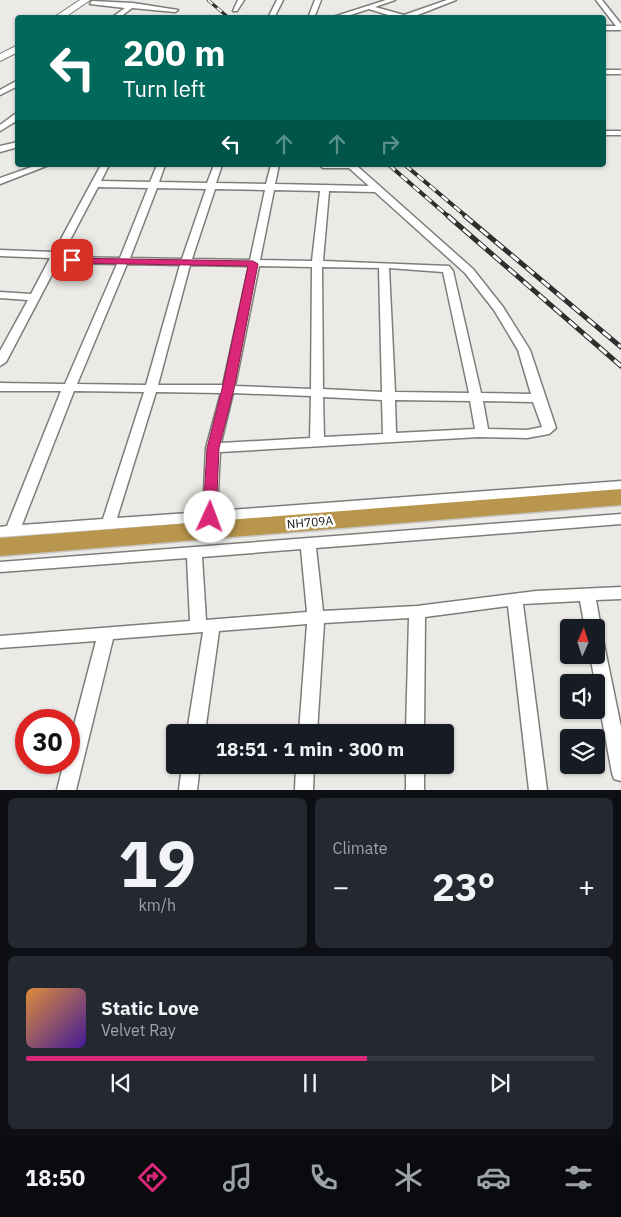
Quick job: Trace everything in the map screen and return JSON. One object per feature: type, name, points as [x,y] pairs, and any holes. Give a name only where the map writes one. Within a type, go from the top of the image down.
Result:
[{"type":"highway","name":"NH709A","points":[[4,537],[621,497]]},
{"type":"main road","points":[[63,15],[91,1]]},
{"type":"main road","points":[[72,15],[91,1]]},
{"type":"main road","points":[[0,51],[15,42]]},
{"type":"main road","points":[[0,58],[15,50]]},
{"type":"street","points":[[118,15],[141,0]]},
{"type":"street","points":[[235,10],[241,0]]},
{"type":"street","points":[[272,15],[280,0]]},
{"type":"street","points":[[312,15],[318,0]]},
{"type":"street","points":[[355,11],[358,0]]},
{"type":"street","points":[[342,15],[392,0]]},
{"type":"street","points":[[409,15],[454,0]]},
{"type":"street","points":[[599,0],[621,28]]},
{"type":"street","points":[[91,1],[175,10]]},
{"type":"street","points":[[368,7],[396,15]]},
{"type":"street","points":[[606,28],[621,28]]},
{"type":"street","points":[[606,72],[621,72]]},
{"type":"street","points":[[9,80],[15,81]]},
{"type":"street","points":[[0,93],[15,84]]},
{"type":"street","points":[[0,128],[15,118]]},
{"type":"street","points":[[606,133],[621,133]]},
{"type":"street","points":[[0,139],[15,142]]},
{"type":"street","points":[[0,149],[15,144]]},
{"type":"street","points":[[0,181],[39,167]]},
{"type":"street","points":[[0,362],[104,167]]},
{"type":"street","points":[[4,537],[124,261],[160,167]]},
{"type":"street","points":[[108,525],[151,388],[186,262],[217,167]]},
{"type":"street","points":[[210,517],[213,448],[228,389],[275,167]]},
{"type":"street","points":[[213,448],[482,433],[537,434],[547,431],[549,424],[538,398],[524,350],[499,309],[469,271],[353,167]]},
{"type":"street","points":[[94,184],[376,189]]},
{"type":"street","points":[[317,442],[317,265],[326,188]]},
{"type":"street","points":[[0,252],[56,258],[124,261],[384,265],[442,268],[448,271],[482,433]]},
{"type":"street","points":[[384,265],[390,438]]},
{"type":"street","points":[[0,296],[34,297]]},
{"type":"street","points":[[0,387],[228,389],[388,396],[538,398]]},
{"type":"street","points":[[4,537],[108,525],[621,486]]},
{"type":"street","points":[[0,567],[621,519]]},
{"type":"street","points":[[308,543],[316,617],[309,724]]},
{"type":"street","points":[[194,552],[205,627],[197,724]]},
{"type":"street","points":[[0,642],[316,617],[416,612],[515,600],[621,593]]},
{"type":"street","points":[[587,595],[591,619]]},
{"type":"street","points":[[515,600],[538,790]]},
{"type":"street","points":[[415,724],[416,612]]},
{"type":"street","points":[[66,790],[106,634]]},
{"type":"street","points":[[600,664],[621,774]]},
{"type":"street","points":[[188,790],[190,774]]},
{"type":"street","points":[[304,790],[305,774]]},
{"type":"street","points":[[415,774],[415,790]]},
{"type":"railway","points":[[208,0],[226,15]]},
{"type":"railway","points":[[391,167],[449,217]]},
{"type":"railway","points":[[407,167],[467,217]]},
{"type":"railway","points":[[448,216],[621,366]]},
{"type":"railway","points":[[465,216],[621,347]]},
{"type":"route","points":[[72,260],[253,264],[228,389],[213,448],[210,517]]}]
